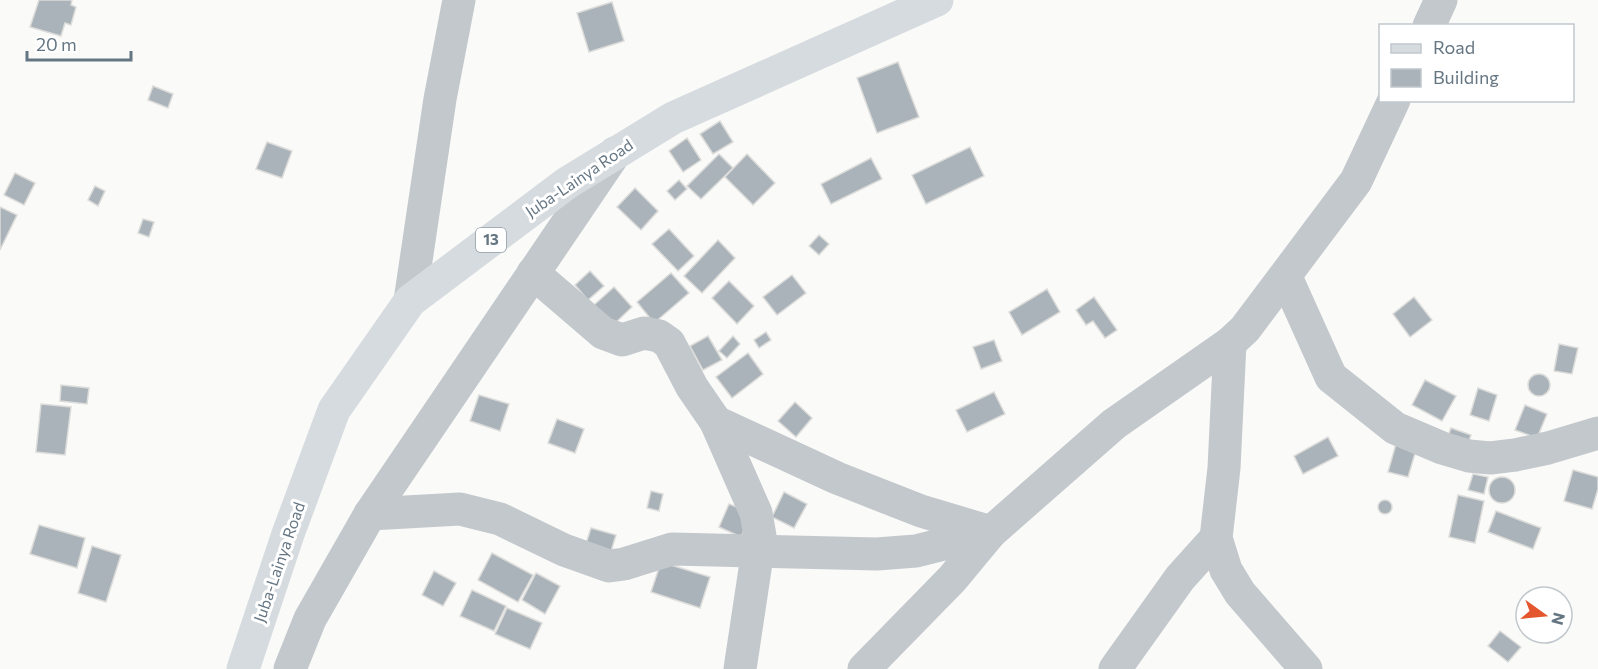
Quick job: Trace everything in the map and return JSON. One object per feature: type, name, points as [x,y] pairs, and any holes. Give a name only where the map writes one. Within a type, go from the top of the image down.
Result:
[{"type":"main road","name":"Juba-Lainya Road","points":[[243,669],[288,534],[334,410],[410,301],[567,183],[673,118],[937,0]]},
{"type":"street","points":[[410,301],[440,99],[459,0]]},
{"type":"street","points":[[1430,24],[1441,0]]},
{"type":"street","points":[[864,669],[952,579],[991,532],[1114,424],[1230,343],[1245,329],[1356,182],[1393,102]]},
{"type":"street","points":[[290,669],[310,619],[370,514],[615,153]]},
{"type":"street","points":[[533,273],[603,333],[622,340],[644,333],[658,336],[669,343],[692,387],[716,422],[756,513],[760,536],[740,669]]},
{"type":"street","points":[[1286,277],[1331,377],[1395,428],[1442,448],[1469,456],[1490,458],[1548,448],[1598,433]]},
{"type":"street","points":[[1230,343],[1224,468],[1216,538],[1226,570],[1240,593],[1306,669]]},
{"type":"street","points":[[716,422],[858,486],[921,511],[991,532]]},
{"type":"street","points":[[370,514],[460,509],[500,519],[564,550],[609,566],[624,564],[672,549],[877,554],[916,551],[991,532]]},
{"type":"street","points":[[1115,669],[1180,578],[1216,538]]},
{"type":"building","points":[[39,0],[72,0],[71,5],[76,7],[71,25],[65,23],[61,36],[30,27]]},
{"type":"building","points":[[612,2],[624,41],[589,52],[577,13]]},
{"type":"building","points":[[898,62],[919,117],[877,133],[857,78]]},
{"type":"building","points":[[153,86],[173,94],[168,108],[148,100]]},
{"type":"building","points":[[720,121],[733,142],[713,154],[700,134]]},
{"type":"building","points":[[687,138],[701,160],[683,172],[669,151]]},
{"type":"building","points":[[267,142],[292,151],[282,178],[256,169]]},
{"type":"building","points":[[970,147],[984,176],[926,204],[912,175]]},
{"type":"building","points":[[719,154],[733,168],[701,199],[687,186]]},
{"type":"building","points":[[747,154],[775,183],[753,205],[725,177]]},
{"type":"building","points":[[871,158],[882,179],[831,204],[821,184]]},
{"type":"building","points":[[15,173],[35,183],[24,205],[4,195]]},
{"type":"building","points":[[679,180],[687,189],[675,200],[667,191]]},
{"type":"building","points":[[95,186],[105,191],[98,206],[88,200]]},
{"type":"building","points":[[635,188],[658,211],[641,230],[617,207]]},
{"type":"building","points":[[0,207],[17,215],[0,250]]},
{"type":"building","points":[[143,219],[154,222],[149,237],[138,233]]},
{"type":"building","points":[[669,229],[694,256],[678,271],[652,244]]},
{"type":"building","points":[[819,235],[829,244],[819,255],[809,246]]},
{"type":"building","points":[[718,240],[735,258],[702,293],[684,276]]},
{"type":"building","points":[[590,271],[604,286],[588,300],[575,285]]},
{"type":"building","points":[[671,273],[689,293],[654,323],[637,302]]},
{"type":"building","points":[[792,275],[806,293],[777,315],[763,297]]},
{"type":"building","points":[[729,281],[754,306],[737,324],[712,298]]},
{"type":"building","points":[[614,287],[632,307],[612,326],[594,305]]},
{"type":"building","points":[[1047,289],[1060,312],[1022,335],[1009,312]]},
{"type":"building","points":[[1094,297],[1117,330],[1105,338],[1093,321],[1086,325],[1076,310]]},
{"type":"building","points":[[1414,297],[1432,320],[1410,337],[1393,314]]},
{"type":"building","points":[[766,332],[771,340],[759,348],[754,340]]},
{"type":"building","points":[[708,336],[722,360],[703,370],[690,346]]},
{"type":"building","points":[[733,336],[740,344],[727,358],[719,351]]},
{"type":"building","points":[[994,340],[1002,361],[981,369],[973,347]]},
{"type":"building","points":[[1559,344],[1578,348],[1572,374],[1554,371]]},
{"type":"building","points":[[748,353],[763,374],[732,398],[716,377]]},
{"type":"building","points":[[1539,374],[1547,377],[1550,385],[1547,393],[1539,396],[1531,393],[1528,385],[1531,377]]},
{"type":"building","points":[[1425,380],[1456,396],[1442,421],[1412,405]]},
{"type":"building","points":[[61,385],[89,388],[87,404],[60,401]]},
{"type":"building","points":[[1478,388],[1497,395],[1489,421],[1470,415]]},
{"type":"building","points":[[994,392],[1005,414],[967,432],[956,410]]},
{"type":"building","points":[[479,395],[509,404],[500,431],[470,421]]},
{"type":"building","points":[[795,402],[812,418],[796,437],[778,421]]},
{"type":"building","points":[[41,404],[71,407],[65,455],[36,452]]},
{"type":"building","points":[[1525,405],[1547,414],[1537,438],[1515,430]]},
{"type":"building","points":[[557,419],[584,429],[575,453],[548,443]]},
{"type":"building","points":[[1451,428],[1471,435],[1465,452],[1445,444]]},
{"type":"building","points":[[1328,437],[1338,456],[1303,474],[1294,456]]},
{"type":"building","points":[[1396,444],[1416,450],[1408,477],[1388,472]]},
{"type":"building","points":[[1573,470],[1598,477],[1598,489],[1592,509],[1564,501]]},
{"type":"building","points":[[1473,474],[1488,477],[1484,494],[1468,490]]},
{"type":"building","points":[[1502,477],[1511,481],[1515,490],[1511,499],[1502,503],[1493,499],[1489,490],[1493,481]]},
{"type":"building","points":[[651,491],[663,494],[659,511],[647,508]]},
{"type":"building","points":[[784,492],[807,504],[794,528],[772,517]]},
{"type":"building","points":[[1458,495],[1484,501],[1475,543],[1449,537]]},
{"type":"building","points":[[1385,500],[1390,502],[1392,507],[1390,512],[1385,514],[1380,512],[1378,507],[1380,502]]},
{"type":"building","points":[[729,504],[752,513],[741,537],[719,527]]},
{"type":"building","points":[[1496,511],[1541,528],[1533,549],[1488,532]]},
{"type":"building","points":[[39,525],[85,538],[77,568],[30,554]]},
{"type":"building","points":[[591,528],[616,535],[608,561],[583,553]]},
{"type":"building","points":[[92,546],[121,555],[106,602],[78,593]]},
{"type":"building","points":[[492,553],[533,575],[518,602],[478,580]]},
{"type":"building","points":[[661,562],[710,577],[700,608],[651,592]]},
{"type":"building","points":[[434,571],[456,583],[443,606],[422,595]]},
{"type":"building","points":[[536,573],[560,586],[545,614],[522,600]]},
{"type":"building","points":[[472,590],[506,606],[494,631],[460,616]]},
{"type":"building","points":[[507,608],[542,623],[530,649],[495,634]]},
{"type":"building","points":[[1500,631],[1514,642],[1514,645],[1521,647],[1508,662],[1488,646]]}]
